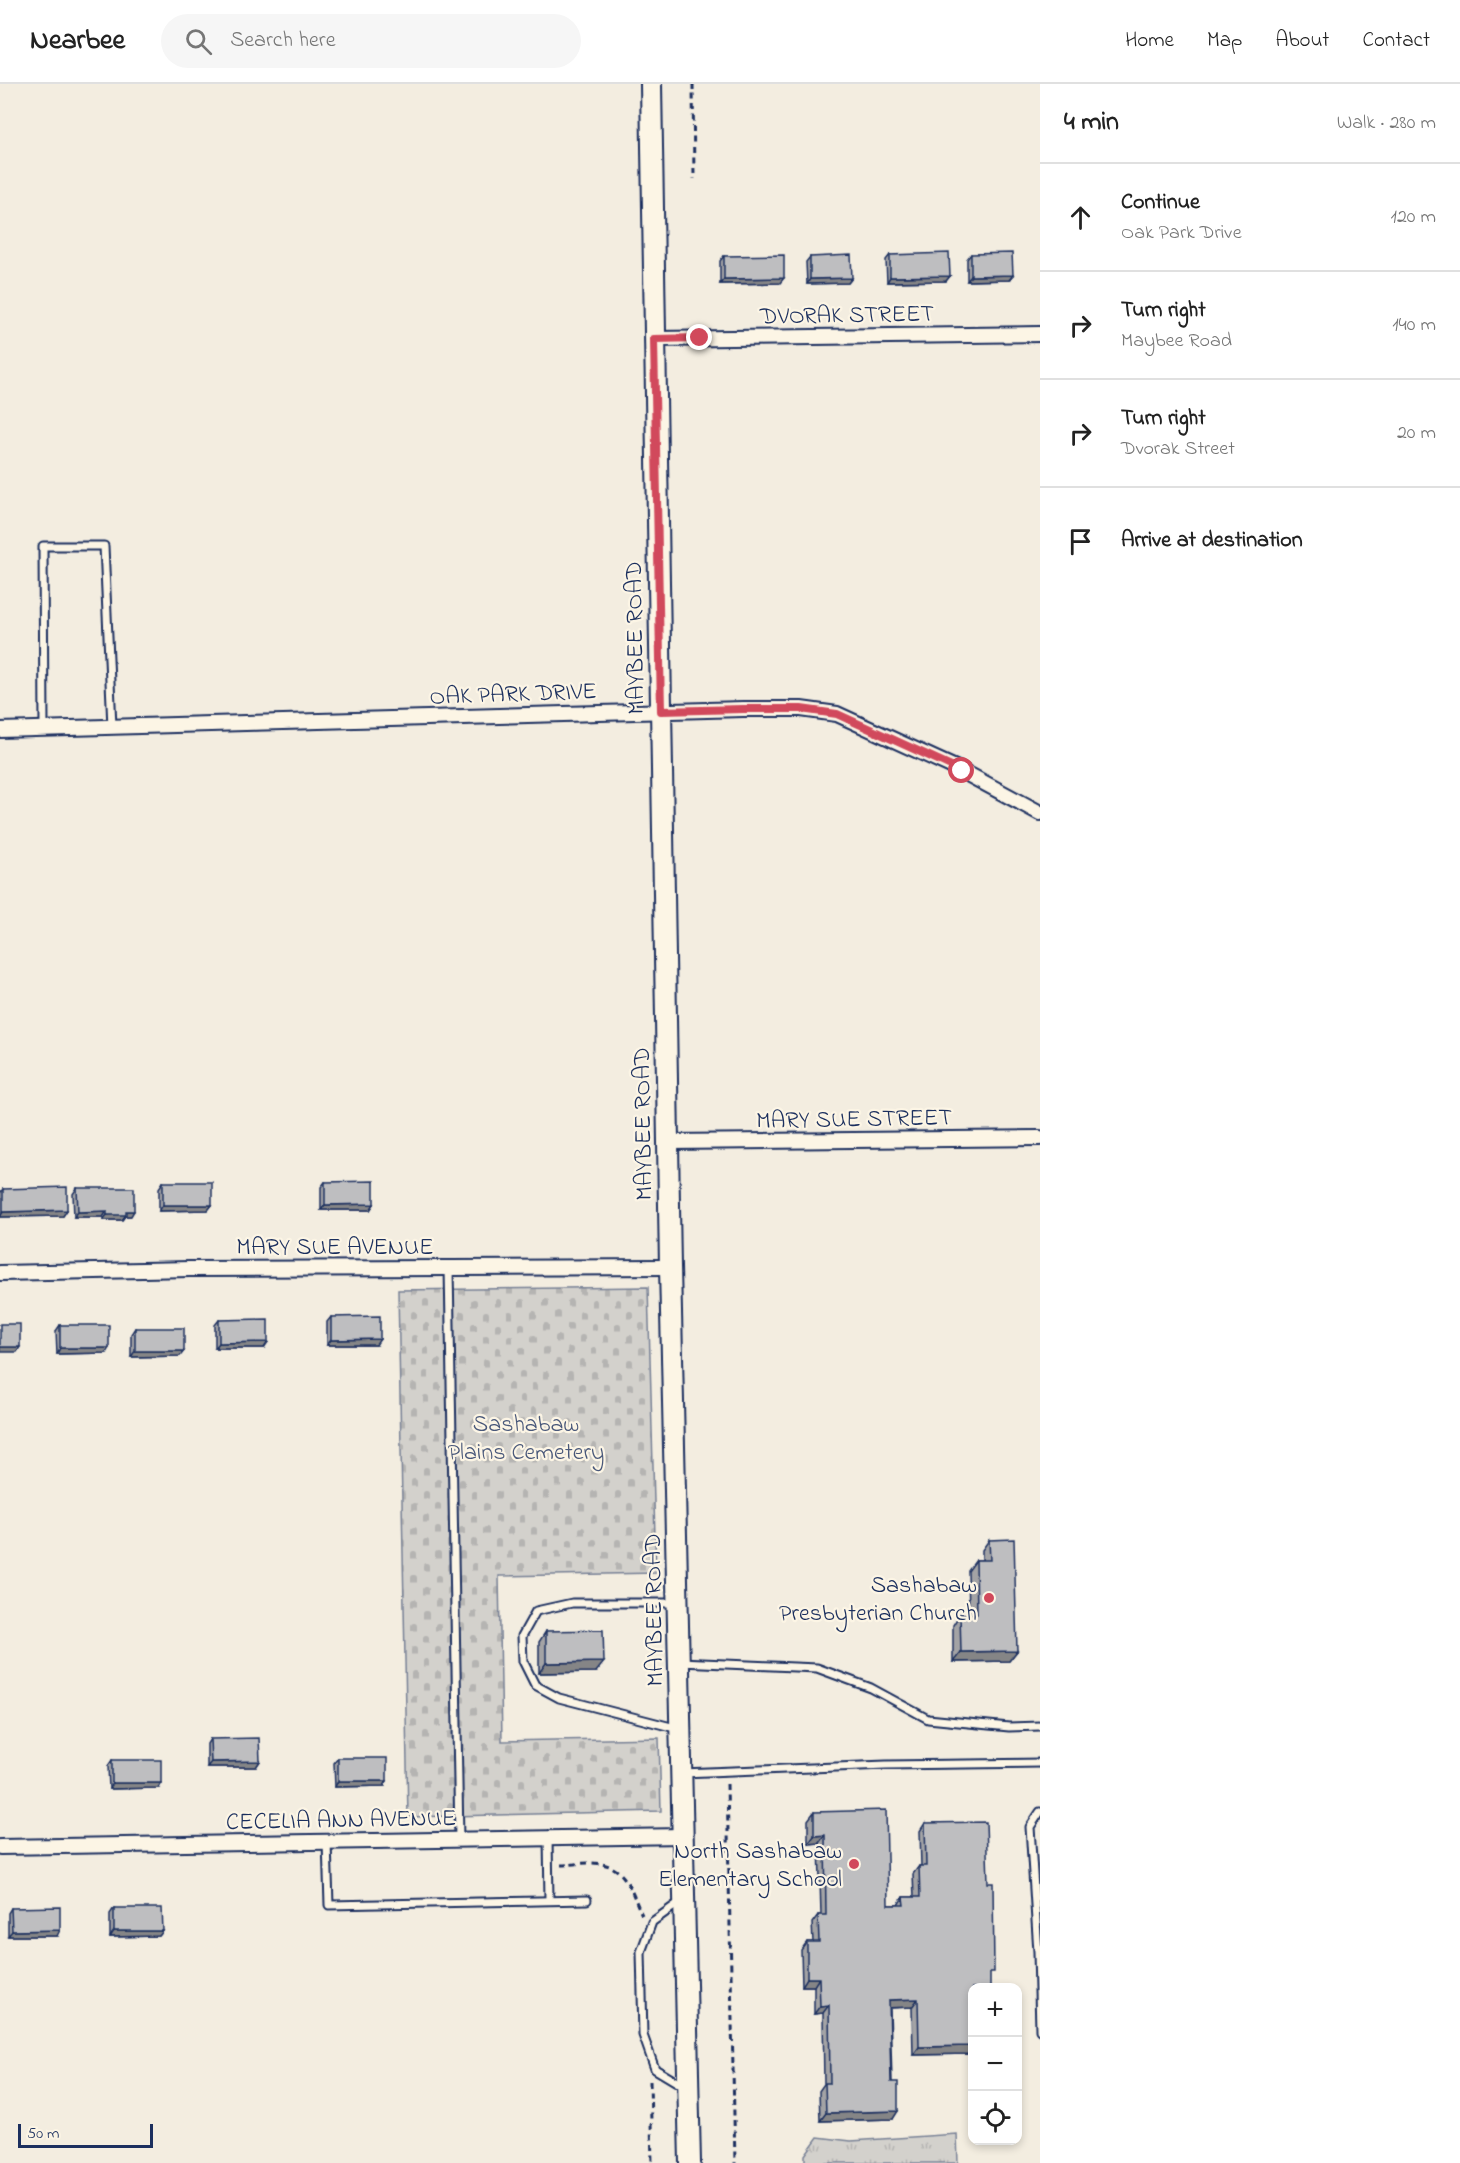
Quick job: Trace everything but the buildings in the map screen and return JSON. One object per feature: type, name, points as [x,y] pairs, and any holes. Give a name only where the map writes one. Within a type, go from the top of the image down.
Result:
[{"type":"main road","name":"MAYBEE ROAD","points":[[651,84],[670,1267],[690,2163]]},
{"type":"street","name":"DVORAK STREET","points":[[654,339],[1040,334]]},
{"type":"street","name":"OAK PARK DRIVE","points":[[0,730],[801,709],[837,714],[962,771],[1040,813]]},
{"type":"street","name":"MARY SUE STREET","points":[[668,1142],[1040,1138]]},
{"type":"street","name":"MARY SUE AVENUE","points":[[0,1273],[202,1269],[670,1267]]},
{"type":"street","name":"CECELIA ANN AVENUE","points":[[0,1846],[683,1836]]},
{"type":"lane","points":[[44,729],[42,546],[104,546],[112,727]]},
{"type":"lane","points":[[449,1268],[459,1840]]},
{"type":"lane","points":[[678,1603],[572,1603],[536,1611],[522,1636],[523,1661],[535,1684],[560,1698],[681,1729]]},
{"type":"lane","points":[[680,1662],[817,1668],[871,1688],[928,1719],[1009,1727],[1040,1726]]},
{"type":"lane","points":[[682,1773],[1040,1762]]},
{"type":"lane","points":[[1040,1812],[1030,1827],[1038,1952],[1040,2030]]},
{"type":"lane","points":[[548,1838],[549,1900]]},
{"type":"lane","points":[[327,1842],[329,1905],[587,1899]]},
{"type":"lane","points":[[684,1898],[652,1922],[641,1952],[646,2043],[656,2069],[688,2089]]},
{"type":"path","points":[[693,84],[694,179]]},
{"type":"path","points":[[727,1771],[735,2163]]},
{"type":"green space","name":"Sashabaw Plains Cemetery","points":[[648,1287],[656,1573],[499,1576],[502,1741],[659,1738],[661,1811],[408,1817],[398,1290]]},
{"type":"green space","points":[[957,2134],[958,2163],[805,2163],[805,2155],[818,2137],[851,2141]]},
{"type":"place","name":"Sashabaw Presbyterian Church","points":[[989,1598]]},
{"type":"place","name":"North Sashabaw Elementary School","points":[[854,1864]]},
{"type":"route","points":[[700,338],[654,339],[661,711],[801,709],[837,714],[962,771]]}]
